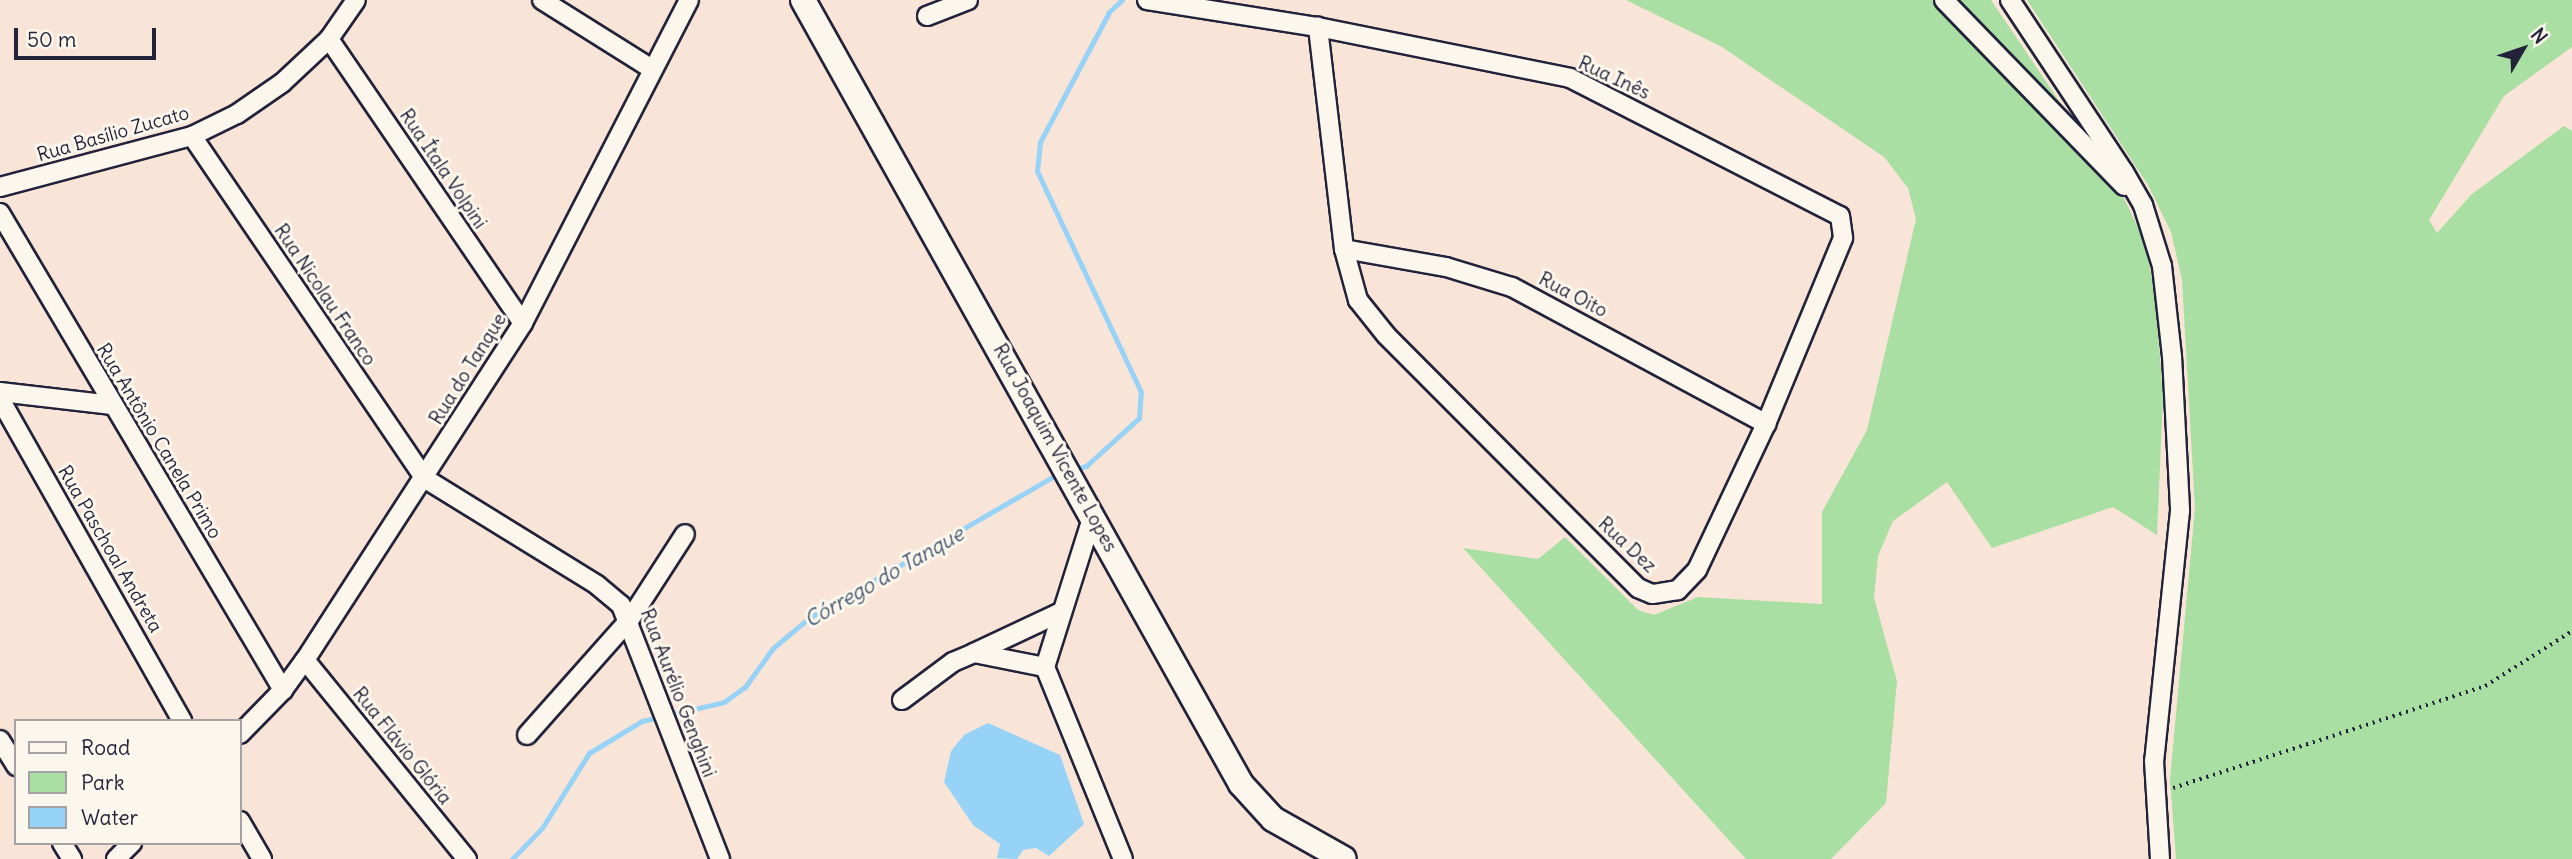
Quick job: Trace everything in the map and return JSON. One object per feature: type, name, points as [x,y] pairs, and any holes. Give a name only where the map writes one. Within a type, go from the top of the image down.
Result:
[{"type":"street","name":"Rua Basílio Zucato","points":[[0,187],[192,136],[256,103],[329,39],[356,0]]},
{"type":"street","points":[[542,0],[652,69]]},
{"type":"street","name":"Rua do Tanque","points":[[242,732],[283,690],[305,660],[523,323],[689,0]]},
{"type":"street","name":"Rua Joaquim Vicente Lopes","points":[[803,0],[1078,486],[1241,785],[1273,819],[1344,859]]},
{"type":"street","points":[[927,16],[968,0]]},
{"type":"street","name":"Rua Inês","points":[[1147,0],[1318,27],[1570,78],[1833,210]]},
{"type":"street","points":[[1944,0],[2143,205]]},
{"type":"street","points":[[2010,0],[2143,205],[2162,266],[2172,356],[2180,511],[2154,794],[2160,859]]},
{"type":"street","points":[[1318,27],[1343,249]]},
{"type":"street","name":"Rua Ítala Volpini","points":[[329,39],[523,323]]},
{"type":"street","name":"Rua Nicolau Franco","points":[[192,136],[424,478]]},
{"type":"street","name":"Rua Dez","points":[[1343,249],[1350,284],[1369,317],[1638,588],[1652,594],[1678,590],[1690,581],[1766,424],[1843,238],[1843,223],[1833,210]]},
{"type":"street","name":"Rua Antônio Canela Primo","points":[[0,213],[283,690]]},
{"type":"street","name":"Rua Oito","points":[[1343,249],[1446,267],[1512,286],[1766,424]]},
{"type":"street","points":[[0,392],[112,405]]},
{"type":"street","name":"Rua Paschoal Andreta","points":[[0,399],[182,719]]},
{"type":"street","name":"Rua Aurélio Genghini","points":[[424,478],[604,589],[630,619],[720,859]]},
{"type":"street","points":[[1093,515],[1059,612],[1045,667],[1123,859]]},
{"type":"street","points":[[527,735],[630,619],[685,534]]},
{"type":"street","points":[[902,700],[953,662],[1059,612]]},
{"type":"street","points":[[974,653],[1045,667]]},
{"type":"street","name":"Rua Flávio Glória","points":[[305,660],[467,859]]},
{"type":"street","points":[[0,740],[14,763]]},
{"type":"street","points":[[242,824],[262,859]]},
{"type":"street","points":[[117,859],[130,845]]},
{"type":"path","points":[[2154,794],[2486,686],[2572,631]]},
{"type":"green space","points":[[1626,0],[1932,0],[2123,196],[2145,243],[2155,293],[2163,396],[2157,535],[2113,507],[1992,548],[1947,482],[1893,521],[1878,556],[1874,598],[1897,681],[1886,803],[1831,859],[1746,859],[1463,548],[1538,559],[1565,537],[1638,610],[1654,615],[1698,597],[1822,604],[1822,512],[1867,430],[1916,219],[1908,188],[1884,157],[1722,47]]},
{"type":"green space","points":[[1952,0],[1991,0],[2078,129]]},
{"type":"green space","points":[[2027,0],[2572,0],[2572,47],[2504,96],[2429,220],[2437,233],[2472,194],[2564,126],[2572,131],[2572,859],[2176,859],[2170,779],[2195,508],[2182,280],[2171,232],[2148,185]]},
{"type":"water","points":[[988,723],[1060,755],[1084,824],[1049,856],[1036,848],[1023,850],[1017,859],[997,858],[1000,844],[973,825],[944,782],[951,751],[964,735]]},
{"type":"waterway","points":[[1072,470],[1086,466],[1139,418],[1141,392],[1037,171],[1040,142],[1109,12],[1122,0]]},
{"type":"waterway","name":"Córrego do Tanque","points":[[512,859],[542,828],[589,753],[642,721],[724,702],[745,687],[773,648],[809,618],[1059,473]]}]
